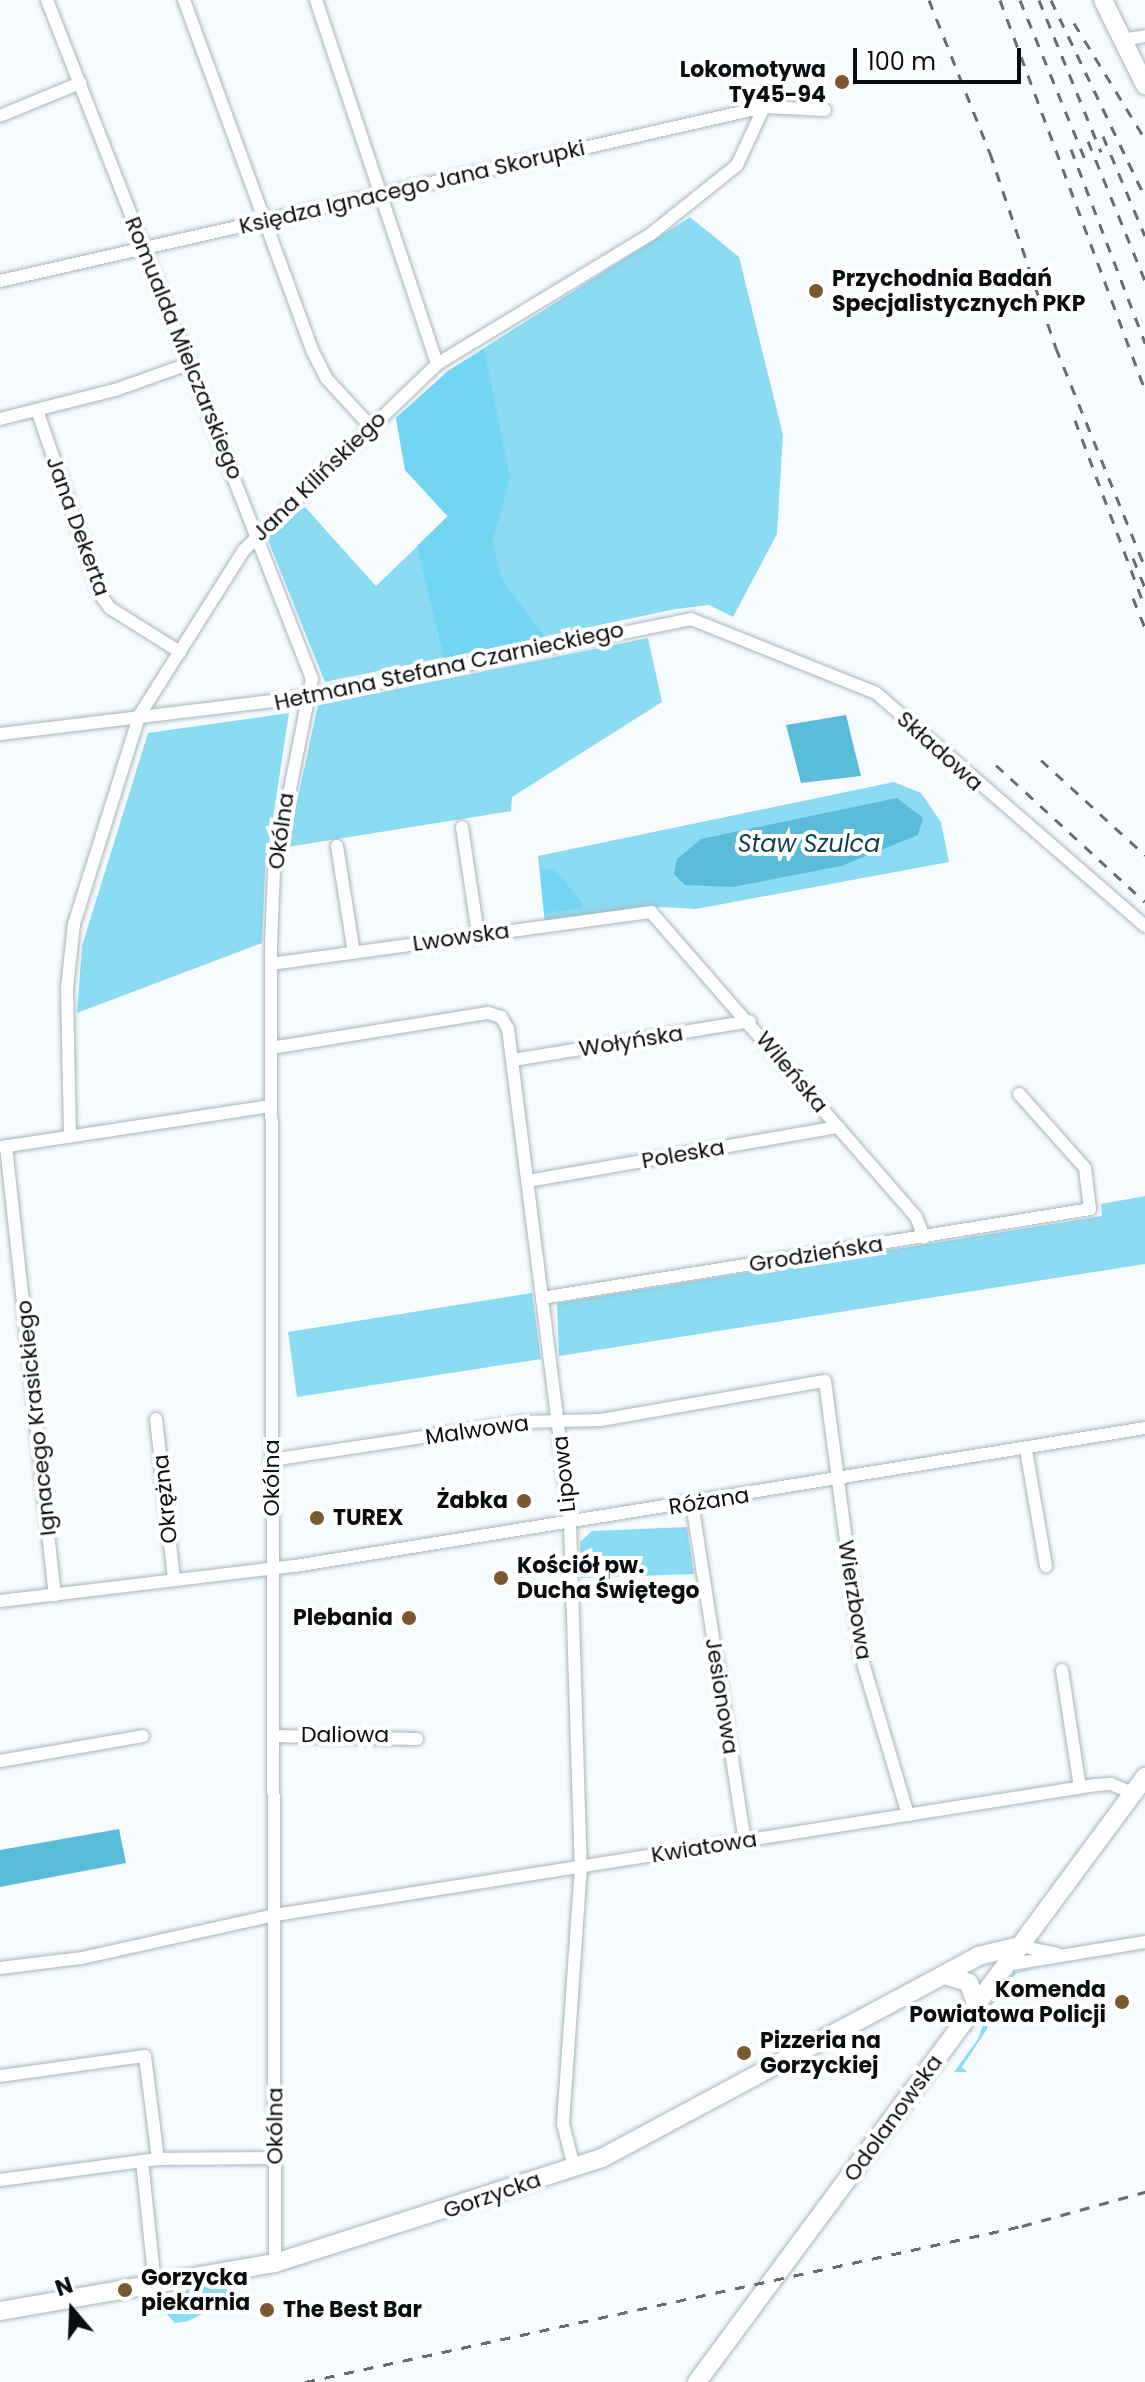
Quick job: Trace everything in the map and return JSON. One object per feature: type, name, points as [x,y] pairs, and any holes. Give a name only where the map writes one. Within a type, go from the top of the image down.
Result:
[{"type":"street","name":"Romualda Mielczarskiego","points":[[47,0],[309,667],[308,697]]},
{"type":"street","points":[[184,0],[268,218],[313,352],[326,378],[371,427]]},
{"type":"street","points":[[316,0],[437,364]]},
{"type":"street","points":[[1103,0],[1145,85]]},
{"type":"street","points":[[1123,40],[1145,36]]},
{"type":"street","points":[[0,116],[80,83]]},
{"type":"street","name":"Księdza Ignacego Jana Skorupki","points":[[0,281],[145,251],[268,218],[764,107],[825,110]]},
{"type":"street","name":"Jana Kilińskiego","points":[[70,1134],[69,952],[139,716],[256,533],[437,364],[651,234],[737,165],[764,107]]},
{"type":"street","points":[[0,419],[191,363]]},
{"type":"street","name":"Jana Dekerta","points":[[37,410],[101,596],[110,608],[180,652]]},
{"type":"street","name":"Hetmana Stefana Czarnieckiego","points":[[0,734],[308,697],[654,623],[707,622]]},
{"type":"street","name":"Składowa","points":[[707,622],[876,693],[1145,926]]},
{"type":"street","name":"Okólna","points":[[275,2263],[271,964],[274,870],[308,697]]},
{"type":"street","points":[[462,827],[478,934]]},
{"type":"street","points":[[337,846],[354,953]]},
{"type":"street","name":"Lwowska","points":[[271,964],[651,912]]},
{"type":"street","name":"Wileńska","points":[[651,912],[750,1021],[916,1217],[924,1237]]},
{"type":"street","name":"Lipowa","points":[[271,1048],[488,1013],[501,1017],[508,1029],[570,1523],[581,1866],[564,2109],[574,2167]]},
{"type":"street","name":"Wołyńska","points":[[513,1060],[750,1021]]},
{"type":"street","name":"Grodzieńska","points":[[542,1298],[1090,1209],[1085,1168],[1019,1094]]},
{"type":"street","points":[[3,1147],[70,1134],[271,1106]]},
{"type":"street","name":"Poleska","points":[[528,1181],[838,1127]]},
{"type":"street","name":"Ignacego Krasickiego","points":[[3,1147],[55,1595]]},
{"type":"street","name":"Malwowa","points":[[271,1460],[558,1420],[601,1420],[825,1381]]},
{"type":"street","name":"Wierzbowa","points":[[825,1381],[861,1656],[908,1815]]},
{"type":"street","name":"Okrężna","points":[[156,1419],[174,1580]]},
{"type":"street","name":"Różana","points":[[0,1601],[273,1569],[838,1481],[1145,1428]]},
{"type":"street","points":[[1026,1450],[1046,1566]]},
{"type":"street","name":"Jesionowa","points":[[692,1503],[745,1841]]},
{"type":"street","points":[[1062,1670],[1080,1788]]},
{"type":"street","points":[[0,1761],[143,1736]]},
{"type":"street","name":"Daliowa","points":[[273,1736],[417,1739]]},
{"type":"street","name":"Odolanowska","points":[[697,2382],[1145,1777]]},
{"type":"street","name":"Kwiatowa","points":[[0,1968],[82,1958],[275,1915],[1080,1788],[1111,1784],[1132,1793]]},
{"type":"street","points":[[1006,1965],[1057,1954],[1145,1942]]},
{"type":"street","points":[[1020,1946],[1057,1954]]},
{"type":"street","name":"Gorzycka","points":[[0,2311],[275,2263],[574,2167],[629,2146],[948,1976],[978,1956],[1020,1946]]},
{"type":"street","name":"Gorzycka","points":[[948,1976],[1006,1965]]},
{"type":"street","points":[[948,1976],[969,1983],[976,2005]]},
{"type":"street","points":[[0,2076],[145,2056],[158,2159]]},
{"type":"street","points":[[0,2180],[158,2159],[275,2158]]},
{"type":"street","points":[[142,2161],[155,2285]]},
{"type":"shaded area","points":[[690,217],[739,257],[783,435],[777,534],[733,617],[709,605],[676,609],[325,682],[266,535],[305,507],[376,586],[448,517],[405,470],[396,418],[448,371]]},
{"type":"shaded area","points":[[484,349],[510,478],[492,543],[503,581],[545,637],[444,658],[417,546],[448,516],[405,470],[396,418],[448,371]]},
{"type":"shaded area","points":[[648,638],[662,702],[512,797],[511,811],[287,847],[318,705]]},
{"type":"shaded area","points":[[289,713],[265,870],[262,943],[77,1013],[82,946],[148,733]]},
{"type":"shaded area","points":[[894,782],[921,793],[941,822],[949,862],[696,909],[661,907],[545,924],[538,856]]},
{"type":"shaded area","points":[[540,869],[553,870],[562,878],[583,904],[581,908],[544,913]]},
{"type":"shaded area","points":[[1145,1196],[1145,1264],[559,1356],[557,1303],[1102,1216],[1101,1204]]},
{"type":"shaded area","points":[[532,1293],[541,1359],[297,1397],[288,1332]]},
{"type":"shaded area","points":[[687,1527],[694,1574],[581,1578],[580,1542],[592,1531]]},
{"type":"shaded area","points":[[1042,1967],[1016,1973],[990,2007],[987,2029],[962,2067],[967,2072],[954,2072],[978,2039],[989,2007],[1014,1973]]},
{"type":"shaded area","points":[[240,2281],[227,2302],[188,2321],[175,2323],[162,2309],[163,2295]]},
{"type":"water","points":[[846,715],[861,776],[801,783],[786,725]]},
{"type":"water","name":"Staw Szulca","points":[[897,798],[923,818],[918,835],[841,866],[733,887],[685,885],[674,874],[677,859],[701,839]]},
{"type":"water","points":[[119,1829],[126,1863],[0,1887],[0,1850]]},
{"type":"railway","points":[[929,0],[990,153],[1056,348],[1145,567]]},
{"type":"railway","points":[[1000,0],[1145,389]]},
{"type":"railway","points":[[1020,0],[1085,159]]},
{"type":"railway","points":[[1039,0],[1101,152]]},
{"type":"railway","points":[[1051,0],[1145,197]]},
{"type":"railway","points":[[1074,23],[1145,139]]},
{"type":"railway","points":[[1103,136],[1145,236]]},
{"type":"railway","points":[[1088,141],[1145,281]]},
{"type":"railway","points":[[1071,149],[1145,343]]},
{"type":"railway","points":[[1075,420],[1145,607]]},
{"type":"railway","points":[[1133,558],[1145,588]]},
{"type":"railway","points":[[1133,598],[1145,628]]},
{"type":"railway","points":[[1041,760],[1145,855]]},
{"type":"railway","points":[[996,765],[1145,902]]},
{"type":"railway","points":[[305,2382],[1022,2226],[1145,2192]]},
{"type":"place","name":"Lokomotywa Ty45-94","points":[[842,82]]},
{"type":"place","name":"Przychodnia Badań Specjalistycznych PKP","points":[[816,291]]},
{"type":"place","name":"Żabka","points":[[524,1501]]},
{"type":"place","name":"TUREX","points":[[317,1518]]},
{"type":"place","name":"Kościół pw. Ducha Świętego","points":[[501,1578]]},
{"type":"place","name":"Plebania","points":[[409,1618]]},
{"type":"place","name":"Komenda Powiatowa Policji","points":[[1122,2002]]},
{"type":"place","name":"Pizzeria na Gorzyckiej","points":[[744,2053]]},
{"type":"place","name":"Gorzycka piekarnia","points":[[125,2290]]},
{"type":"place","name":"The Best Bar","points":[[267,2310]]}]
